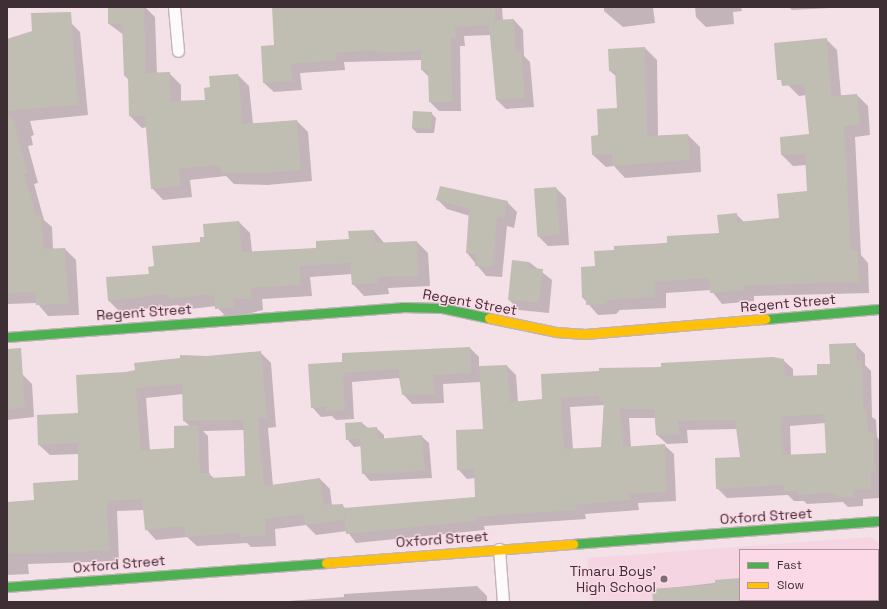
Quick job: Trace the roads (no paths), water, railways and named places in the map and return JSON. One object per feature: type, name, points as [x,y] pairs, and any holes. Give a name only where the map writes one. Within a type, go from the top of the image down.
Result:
[{"type":"street","name":"Regent Street","points":[[7,337],[402,307],[442,308],[556,332],[585,334],[880,309]]},
{"type":"street","name":"Oxford Street","points":[[7,587],[880,521]]},
{"type":"lane","points":[[174,7],[178,51]]},
{"type":"lane","points":[[499,549],[503,602]]},
{"type":"place","name":"Timaru Boys' High School","points":[[664,579]]}]
